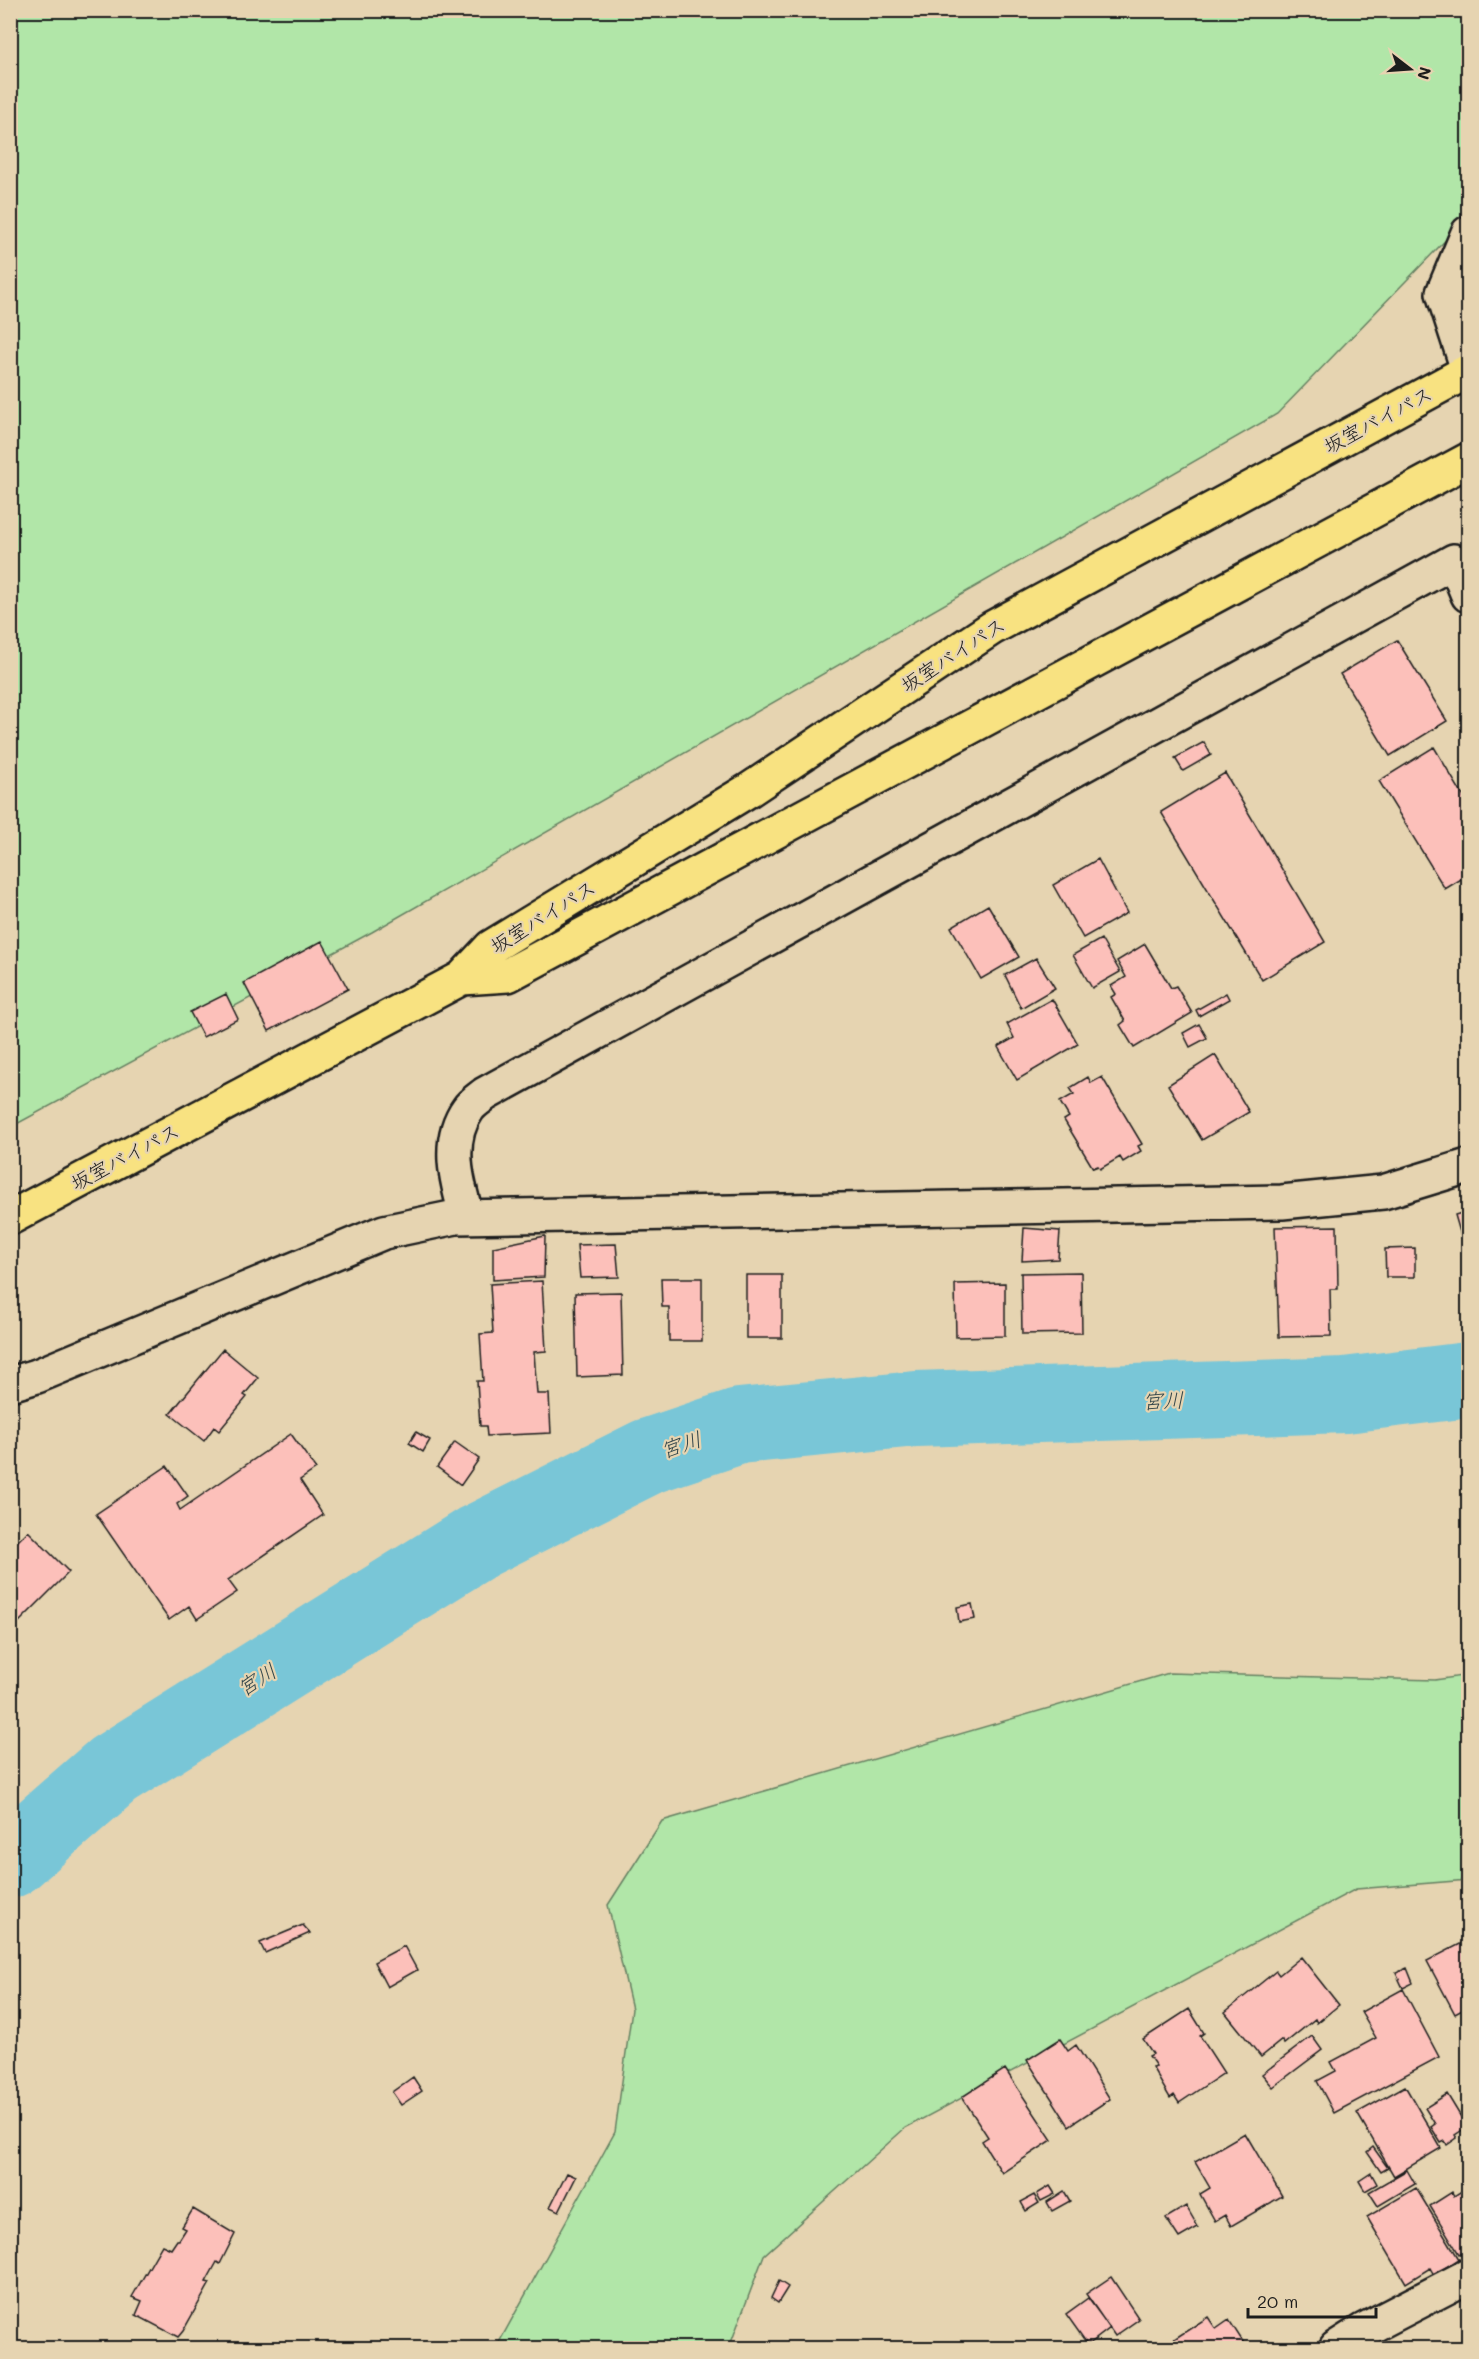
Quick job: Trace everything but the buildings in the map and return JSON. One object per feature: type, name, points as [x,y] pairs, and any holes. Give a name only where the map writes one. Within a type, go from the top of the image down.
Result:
[{"type":"highway","name":"坂室バイパス","points":[[10,1218],[462,978],[491,947],[749,790],[992,628],[1468,371]]},
{"type":"highway","name":"坂室バイパス","points":[[462,978],[508,975],[1468,460]]},
{"type":"street","points":[[1468,233],[1443,293],[1468,371]]},
{"type":"street","points":[[467,1217],[458,1187],[455,1146],[459,1126],[468,1108],[485,1094],[1454,561],[1468,595]]},
{"type":"street","points":[[10,1384],[37,1376],[384,1232],[467,1217],[1282,1202],[1383,1192],[1468,1166]]},
{"type":"street","points":[[1336,2349],[1364,2330],[1468,2276]]},
{"type":"green space","points":[[11,11],[1468,11],[1468,217],[1277,414],[372,932],[11,1127]]},
{"type":"green space","points":[[1169,1673],[1435,1680],[1468,1675],[1468,1880],[1356,1889],[905,2128],[764,2255],[729,2348],[496,2348],[615,2132],[632,2009],[608,1905],[662,1821]]},
{"type":"waterway","name":"宮川","points":[[10,1860],[113,1770],[477,1542],[649,1456],[739,1426],[916,1409],[1345,1395],[1468,1380]]}]
